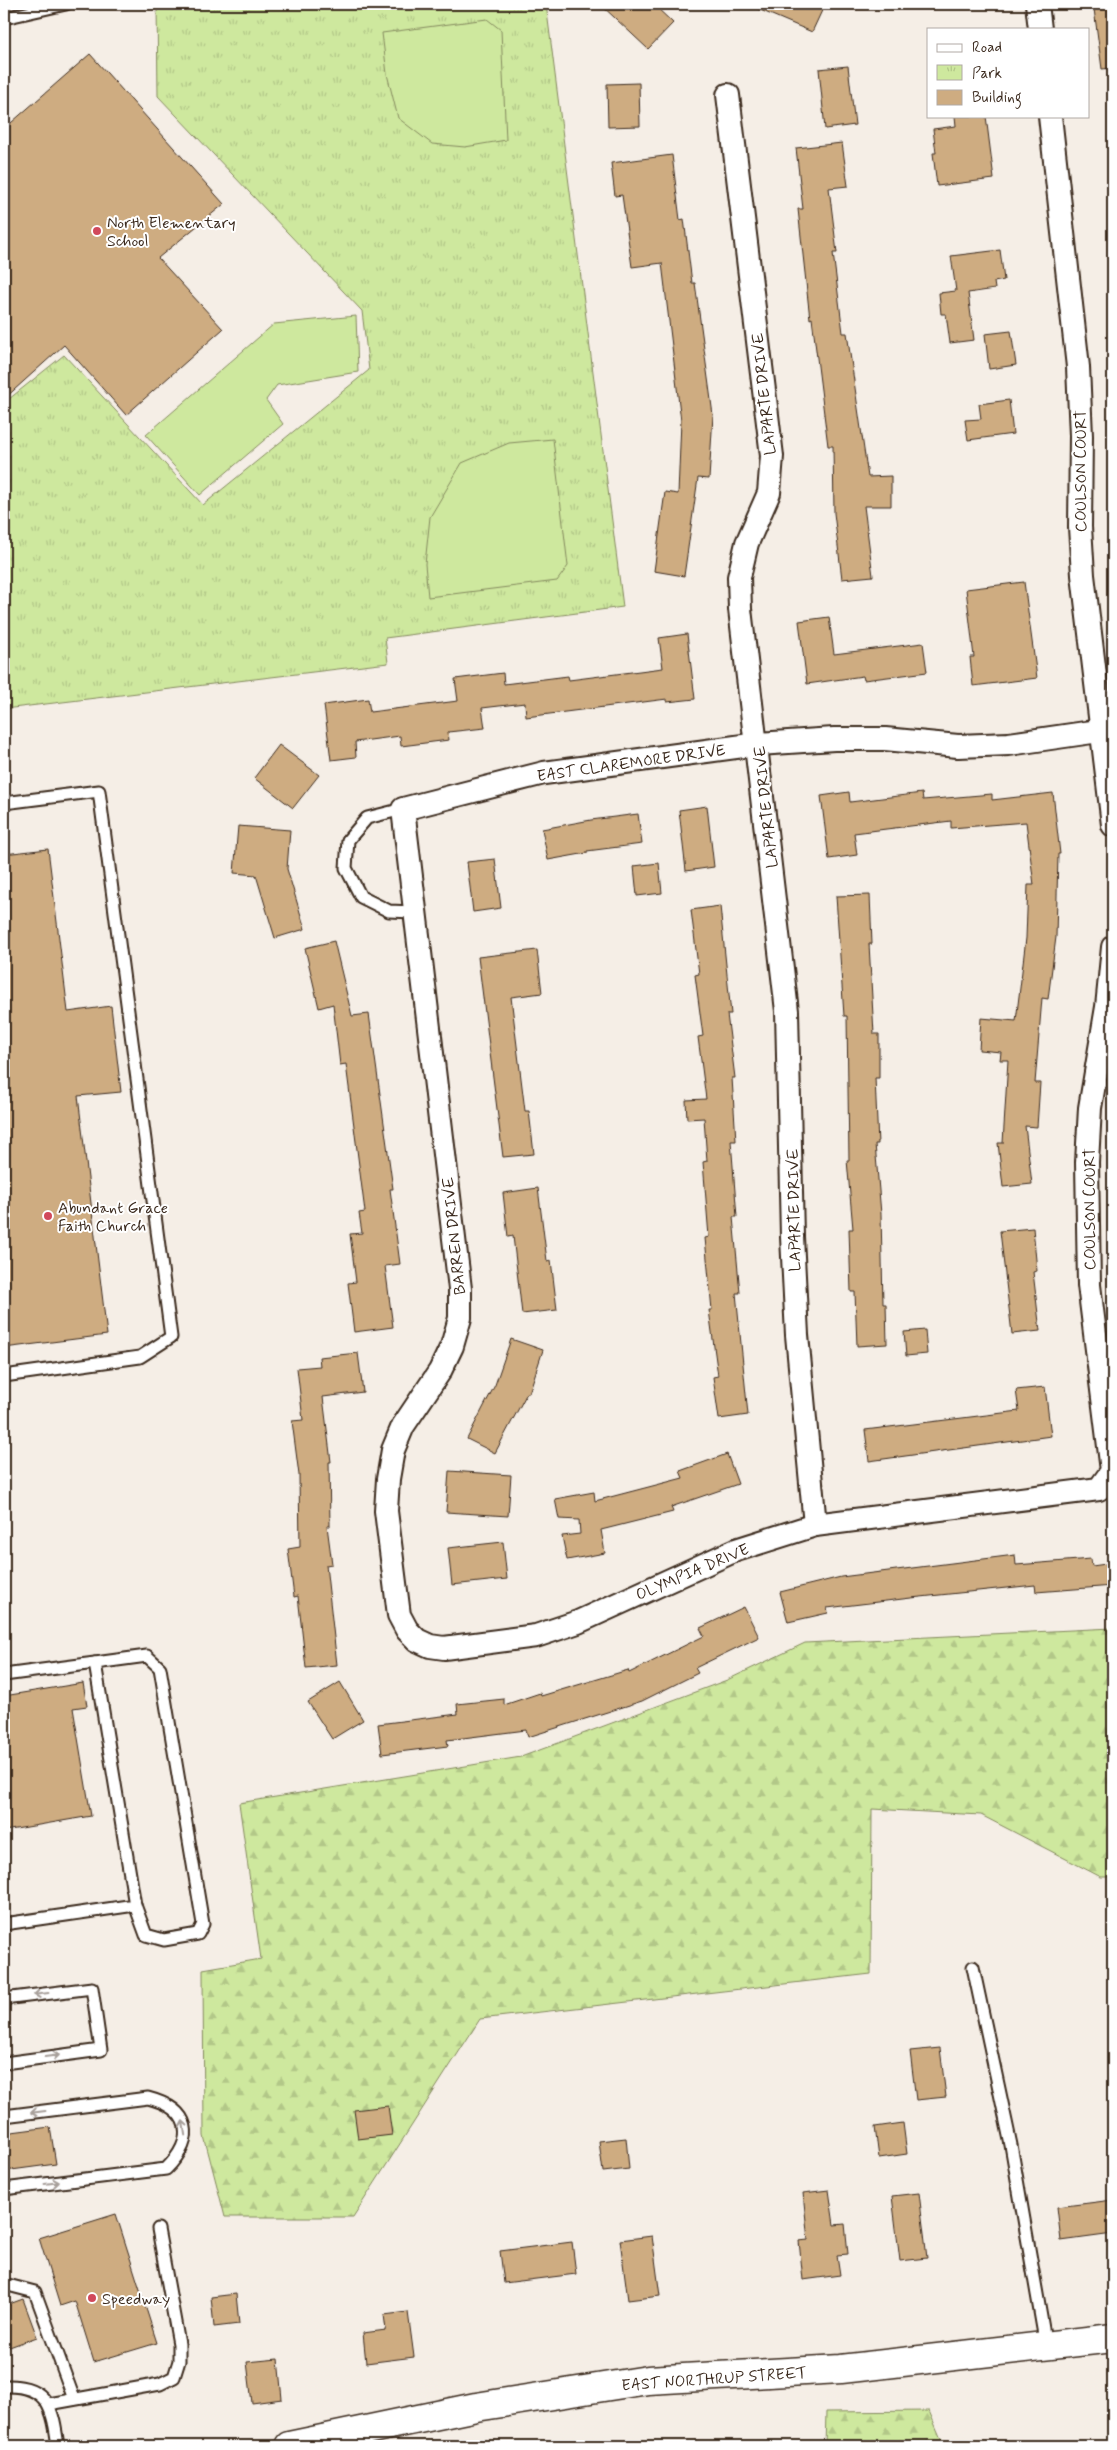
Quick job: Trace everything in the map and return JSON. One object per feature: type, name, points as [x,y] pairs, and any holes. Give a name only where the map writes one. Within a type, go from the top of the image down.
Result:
[{"type":"street","points":[[1038,4],[1040,28]]},
{"type":"street","name":"LAPARTE DRIVE","points":[[728,95],[772,456],[768,494],[747,543],[739,577],[740,609],[758,744],[787,1010],[792,1237],[814,1525]]},
{"type":"street","name":"COULSON COURT","points":[[1050,118],[1078,367],[1081,436],[1080,527],[1083,576],[1108,730],[1113,825]]},
{"type":"street","name":"EAST CLAREMORE DRIVE","points":[[403,809],[544,773],[758,744],[834,738],[885,739],[958,746],[992,744],[1108,730]]},
{"type":"street","name":"BARREN DRIVE","points":[[403,809],[460,1290],[460,1318],[452,1346],[440,1371],[403,1426],[393,1450],[388,1479],[386,1510],[399,1615],[407,1630],[417,1640]]},
{"type":"street","name":"COULSON COURT","points":[[1112,1471],[1089,1285],[1087,1162],[1090,1108],[1107,1007],[1113,947]]},
{"type":"street","name":"OLYMPIA DRIVE","points":[[417,1640],[430,1646],[444,1648],[536,1636],[578,1622],[736,1550],[814,1525],[1099,1488],[1112,1471]]},
{"type":"street","name":"EAST NORTHRUP STREET","points":[[290,2446],[476,2407],[648,2380],[841,2369],[1113,2338]]},
{"type":"lane","points":[[4,18],[66,4]]},
{"type":"lane","points":[[4,803],[99,791],[171,1337],[140,1357],[4,1376]]},
{"type":"lane","points":[[403,809],[367,818],[348,840],[346,868],[361,897],[388,911],[414,912]]},
{"type":"lane","points":[[4,1675],[147,1656],[160,1668],[203,1924],[198,1934],[164,1940],[146,1935],[135,1905],[95,1663]]},
{"type":"lane","points":[[4,1924],[135,1905]]},
{"type":"lane","points":[[973,1967],[1011,2145],[1046,2346]]},
{"type":"lane","points":[[4,1998],[92,1988],[100,2050],[4,2063]]},
{"type":"lane","points":[[4,2116],[148,2098],[165,2102],[178,2111],[184,2122],[186,2141],[179,2156],[166,2168],[4,2189]]},
{"type":"lane","points":[[49,2404],[160,2384],[174,2376],[179,2361],[179,2344],[158,2229]]},
{"type":"lane","points":[[4,2284],[35,2292],[74,2399]]},
{"type":"lane","points":[[4,2386],[26,2388],[39,2395],[49,2404],[54,2415],[58,2446]]},
{"type":"green space","points":[[157,4],[546,4],[623,607],[385,638],[388,663],[4,709],[4,403],[64,355],[203,505],[369,370],[362,311],[158,96]]},
{"type":"green space","points":[[487,19],[501,30],[506,140],[465,147],[432,144],[398,118],[387,74],[382,33]]},
{"type":"green space","points":[[356,316],[358,372],[277,385],[266,400],[283,424],[200,495],[146,435],[274,324]]},
{"type":"green space","points":[[553,439],[568,566],[557,581],[428,597],[425,564],[430,517],[462,463],[509,443]]},
{"type":"green space","points":[[1113,1628],[1113,1877],[1101,1877],[981,1815],[872,1809],[871,1974],[480,2019],[353,2217],[225,2217],[204,2136],[203,1969],[261,1959],[239,1803],[521,1757],[727,1680],[805,1643]]},
{"type":"green space","points":[[929,2411],[944,2446],[825,2446],[826,2412]]},
{"type":"building","points":[[600,4],[653,4],[673,23],[648,49]]},
{"type":"building","points":[[746,4],[825,4],[812,32]]},
{"type":"building","points":[[1113,6],[1113,68],[1102,69],[1094,9]]},
{"type":"building","name":"North Elementary School","points":[[90,54],[224,204],[158,258],[223,329],[126,415],[64,345],[4,399],[4,129]]},
{"type":"building","points":[[848,66],[855,125],[825,129],[819,69]]},
{"type":"building","points":[[639,83],[640,126],[608,127],[607,84]]},
{"type":"building","points":[[955,118],[986,118],[994,179],[937,186],[933,153],[936,153],[933,129],[956,126]]},
{"type":"building","points":[[842,143],[848,186],[829,188],[837,253],[833,253],[843,333],[847,333],[868,477],[891,476],[891,506],[864,506],[873,576],[842,579],[834,513],[833,446],[828,446],[812,318],[810,319],[798,209],[803,209],[796,148]]},
{"type":"building","points":[[672,155],[680,220],[684,219],[692,283],[695,283],[713,415],[709,479],[698,478],[684,576],[654,571],[665,492],[678,494],[681,421],[662,263],[632,267],[622,195],[615,196],[611,163]]},
{"type":"building","points":[[1000,250],[1004,280],[994,282],[995,289],[968,293],[974,340],[950,343],[946,314],[941,314],[939,293],[956,291],[951,256]]},
{"type":"building","points":[[1011,331],[1016,365],[989,369],[985,334]]},
{"type":"building","points":[[1009,400],[1013,434],[968,440],[965,420],[981,419],[979,404]]},
{"type":"building","points":[[1024,582],[1037,678],[973,686],[970,657],[974,657],[966,589]]},
{"type":"building","points":[[829,617],[834,654],[923,643],[927,672],[864,680],[863,676],[807,684],[799,621]]},
{"type":"building","points":[[687,634],[695,699],[667,702],[667,699],[526,717],[525,703],[482,708],[485,728],[448,732],[449,740],[401,746],[400,736],[355,742],[356,757],[331,760],[324,705],[368,699],[370,712],[458,701],[455,679],[503,673],[504,684],[568,676],[569,680],[663,668],[659,638]]},
{"type":"building","points":[[279,745],[319,775],[293,808],[254,778]]},
{"type":"building","points":[[849,792],[850,802],[922,793],[923,800],[992,794],[992,800],[1053,793],[1060,854],[1058,854],[1056,937],[1048,999],[1042,998],[1035,1083],[1040,1083],[1037,1127],[1025,1126],[1032,1184],[1003,1187],[998,1143],[1003,1143],[1008,1060],[1000,1060],[1001,1052],[979,1050],[981,1018],[1016,1021],[1026,938],[1028,885],[1034,885],[1026,822],[951,828],[951,821],[854,833],[857,855],[829,859],[821,796]]},
{"type":"building","points":[[707,806],[714,867],[686,871],[679,810]]},
{"type":"building","points":[[638,814],[642,844],[587,851],[587,853],[548,860],[542,829]]},
{"type":"building","points":[[238,826],[290,830],[287,869],[305,929],[275,938],[256,875],[234,873]]},
{"type":"building","name":"Abundant Grace Faith Church","points":[[48,849],[68,1012],[111,1006],[121,1092],[78,1096],[107,1335],[4,1348],[4,854]]},
{"type":"building","points":[[495,859],[501,908],[473,912],[467,862]]},
{"type":"building","points":[[659,863],[662,893],[637,896],[634,866]]},
{"type":"building","points":[[870,895],[872,944],[869,944],[874,1034],[879,1034],[879,1078],[875,1078],[878,1144],[875,1144],[881,1214],[883,1304],[886,1304],[887,1344],[857,1346],[855,1292],[851,1292],[849,1229],[853,1229],[847,1160],[849,1160],[847,1016],[844,1016],[836,896]]},
{"type":"building","points":[[720,906],[731,1014],[727,1014],[735,1078],[732,1078],[736,1141],[731,1141],[737,1217],[733,1217],[740,1293],[736,1293],[748,1415],[719,1419],[713,1377],[718,1376],[709,1310],[712,1310],[705,1238],[709,1237],[703,1162],[707,1161],[704,1118],[687,1119],[686,1100],[706,1099],[698,1037],[703,1036],[695,975],[699,974],[691,910]]},
{"type":"building","points":[[334,941],[352,1016],[369,1014],[393,1189],[390,1189],[400,1264],[385,1266],[393,1327],[354,1332],[348,1283],[356,1282],[350,1234],[362,1233],[359,1213],[365,1212],[346,1064],[340,1065],[333,1004],[319,1008],[305,948]]},
{"type":"building","points":[[537,950],[542,993],[511,997],[525,1111],[529,1111],[534,1154],[503,1157],[478,957]]},
{"type":"building","points":[[538,1188],[547,1261],[551,1260],[557,1310],[522,1314],[513,1236],[508,1237],[503,1193]]},
{"type":"building","points":[[1033,1228],[1037,1271],[1033,1272],[1040,1331],[1012,1334],[1000,1231]]},
{"type":"building","points":[[925,1330],[927,1354],[906,1356],[904,1332]]},
{"type":"building","points":[[511,1339],[543,1350],[529,1393],[527,1393],[495,1453],[467,1439],[495,1385]]},
{"type":"building","points":[[358,1353],[363,1392],[323,1397],[331,1462],[329,1462],[330,1526],[327,1526],[332,1564],[326,1565],[337,1665],[306,1668],[298,1596],[294,1597],[288,1549],[300,1547],[299,1475],[292,1421],[303,1420],[297,1368],[320,1366],[319,1357]]},
{"type":"building","points":[[1045,1387],[1051,1436],[869,1461],[865,1430],[1019,1411],[1016,1390]]},
{"type":"building","points":[[727,1454],[738,1484],[671,1507],[673,1512],[601,1530],[605,1553],[567,1560],[562,1536],[580,1534],[579,1520],[559,1519],[555,1499],[594,1492],[595,1501],[683,1478],[680,1471]]},
{"type":"building","points":[[449,1471],[511,1475],[508,1516],[446,1512]]},
{"type":"building","points":[[503,1542],[507,1579],[452,1585],[448,1548]]},
{"type":"building","points":[[1015,1555],[1016,1565],[1091,1559],[1092,1566],[1113,1563],[1113,1586],[1036,1592],[1035,1585],[911,1598],[827,1608],[828,1613],[788,1622],[780,1592],[841,1577]]},
{"type":"building","points":[[744,1607],[759,1637],[695,1668],[698,1673],[642,1701],[528,1737],[526,1730],[447,1740],[448,1746],[382,1754],[378,1724],[458,1714],[457,1704],[504,1699],[504,1705],[540,1693],[541,1696],[628,1670],[629,1673],[704,1636],[700,1628]]},
{"type":"building","points":[[340,1682],[363,1720],[332,1739],[308,1702]]},
{"type":"building","points":[[83,1683],[87,1706],[73,1708],[91,1816],[4,1831],[4,1696]]},
{"type":"building","points":[[940,2048],[946,2097],[916,2100],[910,2051]]},
{"type":"building","points":[[388,2106],[392,2135],[358,2139],[354,2110]]},
{"type":"building","points":[[903,2123],[907,2154],[879,2158],[875,2127]]},
{"type":"building","points":[[50,2127],[56,2164],[4,2171],[4,2133]]},
{"type":"building","points":[[626,2138],[629,2169],[603,2172],[599,2141]]},
{"type":"building","points":[[829,2190],[834,2225],[845,2224],[848,2254],[837,2255],[840,2275],[803,2280],[799,2241],[808,2240],[803,2193]]},
{"type":"building","points":[[919,2193],[927,2258],[900,2261],[892,2196]]},
{"type":"building","points":[[1113,2200],[1113,2234],[1061,2241],[1057,2207]]},
{"type":"building","points":[[116,2214],[157,2343],[94,2362],[75,2301],[60,2306],[39,2238]]},
{"type":"building","points":[[652,2236],[660,2296],[628,2300],[620,2240]]},
{"type":"building","points":[[572,2242],[576,2274],[504,2283],[500,2251]]},
{"type":"building","points":[[236,2294],[239,2324],[214,2327],[211,2297]]},
{"type":"building","points":[[23,2299],[37,2337],[4,2349],[4,2306]]},
{"type":"building","points":[[408,2312],[414,2357],[366,2363],[363,2333],[386,2330],[384,2315]]},
{"type":"building","points":[[278,2359],[282,2399],[252,2403],[247,2362]]},
{"type":"place","name":"North Elementary School","points":[[97,231]]},
{"type":"place","name":"Abundant Grace Faith Church","points":[[48,1216]]},
{"type":"place","name":"Speedway","points":[[92,2298]]}]
